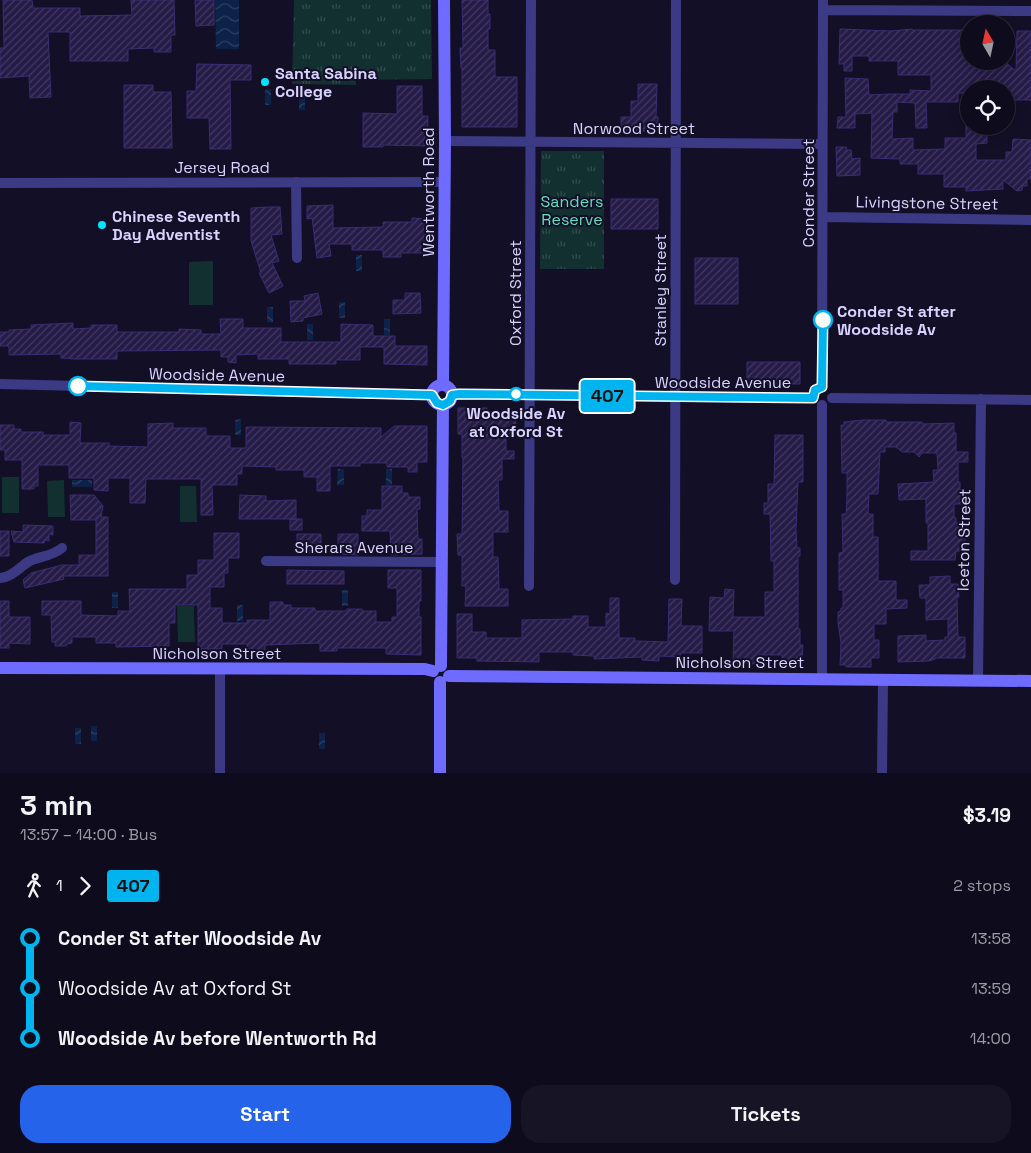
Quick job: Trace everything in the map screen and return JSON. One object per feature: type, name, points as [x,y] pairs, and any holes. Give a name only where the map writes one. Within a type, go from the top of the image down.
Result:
[{"type":"street","name":"Wentworth Road","points":[[443,385],[444,0]]},
{"type":"street","name":"Oxford Street","points":[[529,586],[531,0]]},
{"type":"street","name":"Stanley Street","points":[[675,580],[676,0]]},
{"type":"street","points":[[823,5],[1031,11]]},
{"type":"street","name":"Conder Street","points":[[822,387],[823,5]]},
{"type":"street","name":"Norwood Street","points":[[445,141],[822,144]]},
{"type":"street","points":[[296,182],[297,258]]},
{"type":"street","name":"Jersey Road","points":[[0,183],[445,182]]},
{"type":"street","name":"Livingstone Street","points":[[823,217],[1031,220]]},
{"type":"street","name":"Woodside Avenue","points":[[0,384],[432,395]]},
{"type":"street","points":[[443,385],[451,390],[452,395],[450,401],[443,405],[437,403],[432,395],[437,387],[443,385]]},
{"type":"street","points":[[822,387],[830,390],[832,398],[828,403],[822,405],[818,404],[813,398],[815,390],[822,387]]},
{"type":"street","name":"Woodside Avenue","points":[[452,395],[530,394],[813,398]]},
{"type":"street","points":[[832,398],[1031,400]]},
{"type":"street","name":"Iceton Street","points":[[978,681],[981,400]]},
{"type":"street","points":[[440,773],[443,405]]},
{"type":"street","points":[[822,405],[822,679]]},
{"type":"street","points":[[0,578],[7,577],[28,562],[52,555],[62,548]]},
{"type":"street","name":"Sherars Avenue","points":[[266,561],[442,562]]},
{"type":"street","name":"Nicholson Street","points":[[0,668],[425,669],[441,674],[1031,681]]},
{"type":"street","points":[[220,670],[220,773]]},
{"type":"street","points":[[882,773],[883,680]]},
{"type":"green space","points":[[294,0],[431,0],[432,79],[356,80],[356,85],[292,84]]},
{"type":"green space","name":"Sanders Reserve","points":[[541,151],[604,151],[604,269],[540,269]]},
{"type":"green space","points":[[213,261],[213,305],[189,305],[189,262]]},
{"type":"green space","points":[[2,477],[19,477],[19,513],[2,513]]},
{"type":"green space","points":[[64,480],[65,517],[48,517],[47,481]]},
{"type":"green space","points":[[180,486],[196,486],[197,522],[180,522]]},
{"type":"green space","points":[[177,606],[194,606],[195,642],[178,642]]},
{"type":"water","points":[[215,0],[239,0],[239,49],[216,49]]},
{"type":"water","points":[[265,89],[271,89],[271,105],[265,105]]},
{"type":"water","points":[[299,94],[305,94],[305,110],[299,110]]},
{"type":"water","points":[[356,255],[362,255],[362,271],[356,271]]},
{"type":"water","points":[[339,302],[345,302],[345,318],[339,318]]},
{"type":"water","points":[[267,307],[273,307],[273,323],[267,322]]},
{"type":"water","points":[[384,319],[390,319],[390,335],[384,335]]},
{"type":"water","points":[[307,324],[313,324],[313,340],[307,340]]},
{"type":"water","points":[[241,419],[241,435],[235,435],[235,420]]},
{"type":"water","points":[[338,469],[344,469],[344,485],[337,485]]},
{"type":"water","points":[[386,469],[392,469],[392,485],[386,485]]},
{"type":"water","points":[[72,480],[92,480],[92,487],[72,487]]},
{"type":"water","points":[[342,590],[348,590],[348,606],[342,606]]},
{"type":"water","points":[[112,592],[118,592],[118,608],[112,608]]},
{"type":"water","points":[[237,605],[243,605],[243,621],[237,621]]},
{"type":"water","points":[[91,726],[97,726],[97,741],[91,741]]},
{"type":"water","points":[[75,728],[81,728],[81,744],[75,744]]},
{"type":"water","points":[[319,733],[325,733],[325,749],[319,749]]},
{"type":"building","points":[[3,0],[32,0],[33,8],[80,8],[80,16],[132,15],[131,0],[174,0],[175,35],[171,35],[171,52],[154,52],[154,48],[128,49],[128,61],[70,61],[70,32],[48,32],[51,97],[30,98],[29,76],[0,78],[0,48],[4,48]]},
{"type":"building","points":[[195,0],[214,0],[214,25],[196,26]]},
{"type":"building","points":[[462,0],[488,0],[490,29],[488,29],[488,50],[495,50],[495,77],[517,77],[517,127],[462,127],[460,48],[463,48]]},
{"type":"building","points":[[840,29],[891,31],[912,29],[960,30],[960,70],[1016,71],[1017,31],[1031,31],[1031,100],[1015,100],[1015,80],[960,80],[958,102],[926,102],[927,128],[916,128],[915,103],[897,102],[897,112],[893,112],[892,139],[913,138],[913,150],[945,149],[945,138],[987,135],[987,143],[976,144],[976,160],[1006,160],[1006,152],[1012,152],[1013,139],[1031,140],[1031,179],[1027,179],[1027,186],[1023,186],[1022,190],[1017,191],[1003,180],[1003,189],[966,191],[966,187],[944,187],[944,174],[918,174],[918,164],[900,164],[900,159],[871,158],[872,113],[855,114],[855,128],[837,128],[838,117],[846,117],[845,78],[868,79],[869,95],[910,94],[910,90],[931,91],[931,75],[898,75],[898,61],[869,61],[869,56],[852,56],[852,71],[844,71],[844,64],[839,64]]},
{"type":"building","points":[[197,64],[251,65],[251,80],[230,80],[231,149],[210,149],[209,118],[187,118],[187,91],[196,91]]},
{"type":"building","points":[[638,84],[657,84],[656,117],[658,117],[658,131],[621,131],[621,117],[631,117],[631,101],[638,101]]},
{"type":"building","points":[[124,85],[153,85],[153,92],[171,92],[172,148],[124,148]]},
{"type":"building","points":[[397,86],[422,86],[422,116],[428,116],[427,146],[383,145],[383,147],[363,147],[363,113],[397,114]]},
{"type":"building","points":[[836,147],[846,147],[847,150],[851,150],[852,159],[860,158],[860,175],[837,176]]},
{"type":"building","points":[[611,199],[658,199],[658,229],[611,229]]},
{"type":"building","points":[[333,205],[333,228],[383,227],[383,222],[412,222],[412,218],[428,219],[427,253],[401,253],[401,257],[383,257],[383,250],[352,250],[352,244],[329,244],[331,256],[317,258],[312,218],[307,219],[307,206]]},
{"type":"building","points":[[280,207],[282,234],[271,235],[279,261],[272,263],[283,286],[269,293],[259,273],[261,273],[251,241],[251,208]]},
{"type":"building","points":[[695,258],[738,258],[738,304],[695,304]]},
{"type":"building","points":[[318,293],[322,314],[303,318],[303,321],[291,322],[290,301],[305,301],[304,296]]},
{"type":"building","points":[[405,293],[420,293],[421,313],[393,314],[393,300],[405,300]]},
{"type":"building","points":[[220,319],[243,319],[243,328],[281,328],[281,342],[341,342],[341,324],[373,325],[373,336],[395,336],[395,346],[427,346],[427,365],[384,364],[384,347],[360,347],[360,360],[336,360],[336,364],[289,364],[289,359],[258,359],[258,354],[236,355],[236,363],[228,362],[228,357],[221,357],[221,350],[117,351],[117,359],[75,359],[61,358],[61,354],[9,355],[9,346],[0,346],[0,332],[31,329],[31,325],[73,323],[73,329],[91,328],[91,325],[117,325],[117,332],[179,332],[179,329],[201,330],[201,334],[221,334]]},
{"type":"building","points":[[747,362],[800,362],[800,384],[747,384]]},
{"type":"building","points":[[458,408],[487,408],[487,415],[507,415],[507,417],[516,418],[515,434],[506,434],[506,451],[514,451],[514,459],[502,459],[502,480],[498,480],[499,511],[508,511],[508,532],[493,532],[493,557],[498,557],[499,589],[508,589],[508,606],[465,606],[466,586],[462,586],[462,555],[458,555],[457,534],[462,534],[463,457],[462,434],[458,434]]},
{"type":"building","points":[[863,420],[922,422],[922,424],[954,423],[956,452],[968,452],[968,462],[958,462],[958,482],[960,482],[960,489],[962,491],[962,504],[954,504],[956,523],[962,523],[962,529],[965,529],[965,551],[956,551],[955,560],[911,560],[911,551],[928,551],[926,499],[899,500],[898,484],[934,482],[933,470],[938,470],[937,453],[922,453],[919,457],[914,452],[902,452],[896,447],[885,447],[885,452],[880,452],[878,494],[869,494],[868,514],[873,514],[873,537],[878,537],[878,581],[896,581],[896,600],[907,600],[907,608],[886,609],[886,624],[874,624],[874,640],[879,640],[879,658],[871,658],[871,667],[846,667],[846,665],[840,665],[841,643],[838,622],[838,612],[843,608],[843,590],[839,590],[839,553],[843,552],[842,514],[846,514],[847,497],[847,473],[842,473],[841,425],[844,425],[844,422]]},
{"type":"building","points":[[70,422],[81,423],[80,443],[109,443],[109,446],[148,447],[148,424],[173,423],[173,428],[206,428],[206,436],[230,436],[230,448],[246,448],[246,427],[381,428],[381,437],[394,426],[427,426],[427,462],[417,462],[417,472],[408,472],[408,467],[387,467],[387,463],[360,463],[360,466],[330,466],[330,491],[317,491],[317,477],[304,477],[304,470],[276,470],[276,467],[242,466],[242,474],[237,474],[237,485],[212,485],[213,515],[201,515],[201,479],[146,479],[145,503],[130,503],[130,478],[108,478],[108,491],[94,490],[94,478],[69,478],[69,465],[38,465],[38,486],[34,486],[34,489],[22,489],[22,460],[5,460],[5,450],[0,450],[0,425],[14,425],[14,429],[21,429],[21,432],[43,432],[43,435],[70,435]]},
{"type":"building","points":[[775,435],[803,435],[803,482],[798,482],[796,530],[797,548],[800,548],[800,556],[798,556],[798,629],[800,629],[800,645],[803,645],[802,660],[800,663],[782,663],[782,655],[759,655],[759,664],[733,663],[734,631],[709,631],[710,597],[724,598],[725,589],[734,590],[733,617],[765,617],[765,592],[774,592],[774,561],[771,561],[770,514],[764,514],[764,503],[768,503],[768,484],[774,484]]},
{"type":"building","points":[[382,486],[402,486],[402,493],[408,493],[408,497],[420,497],[420,509],[417,509],[418,539],[422,539],[422,554],[391,555],[390,531],[362,531],[362,516],[367,516],[367,510],[382,510]]},
{"type":"building","points":[[70,495],[94,495],[103,506],[101,517],[108,517],[108,576],[63,576],[64,579],[25,588],[23,580],[31,573],[62,565],[79,565],[79,555],[96,555],[96,520],[71,520]]},
{"type":"building","points":[[240,495],[266,496],[266,501],[296,500],[296,519],[239,519]]},
{"type":"building","points":[[290,519],[302,519],[302,530],[290,530]]},
{"type":"building","points":[[23,525],[53,526],[53,535],[49,534],[49,541],[45,540],[44,543],[14,542],[11,531],[23,532]]},
{"type":"building","points":[[0,531],[9,531],[9,556],[0,556]]},
{"type":"building","points":[[214,533],[239,533],[239,558],[228,558],[228,573],[224,573],[224,587],[210,587],[210,608],[222,608],[222,623],[247,623],[247,620],[270,620],[270,602],[283,602],[283,605],[291,605],[291,608],[315,608],[315,611],[362,609],[362,611],[376,611],[376,622],[392,622],[392,617],[397,617],[397,588],[388,588],[388,570],[421,570],[419,617],[421,617],[421,655],[386,654],[386,648],[337,648],[337,651],[320,651],[320,643],[265,645],[265,650],[247,650],[247,644],[222,644],[222,649],[198,649],[198,605],[175,605],[175,623],[169,623],[169,646],[116,647],[116,643],[96,643],[96,637],[72,637],[72,643],[66,646],[55,646],[55,642],[52,642],[51,615],[42,615],[42,601],[81,601],[81,615],[118,616],[118,611],[130,611],[129,589],[187,589],[187,575],[198,575],[198,560],[214,560]]},
{"type":"building","points":[[297,534],[321,534],[321,553],[297,553]]},
{"type":"building","points":[[338,534],[358,534],[358,555],[338,554]]},
{"type":"building","points":[[287,570],[344,571],[344,584],[287,584]]},
{"type":"building","points":[[950,576],[950,584],[958,584],[958,637],[965,637],[965,658],[935,658],[929,661],[898,662],[898,636],[926,635],[926,641],[945,640],[945,637],[948,637],[948,619],[926,620],[926,598],[920,598],[919,585],[930,585],[930,577]]},
{"type":"building","points":[[610,598],[619,598],[619,638],[635,638],[635,641],[668,642],[669,599],[682,599],[681,626],[702,626],[702,653],[681,653],[680,657],[659,656],[659,661],[642,660],[642,657],[594,659],[594,656],[573,655],[573,652],[539,652],[539,662],[477,661],[477,658],[457,658],[457,614],[472,614],[472,632],[486,632],[486,638],[522,638],[522,620],[573,619],[573,616],[588,616],[588,627],[606,627],[606,613],[610,614]]},
{"type":"building","points":[[0,601],[9,601],[9,617],[30,617],[30,644],[9,643],[9,648],[0,648]]},
{"type":"bus line","name":"407","points":[[78,386],[432,395],[437,403],[443,405],[450,401],[452,395],[459,394],[813,398],[815,390],[822,387],[823,320]]},
{"type":"place","name":"Santa Sabina College","points":[[265,82]]},
{"type":"place","name":"Chinese Seventh Day Adventist","points":[[102,225]]},
{"type":"place","name":"Conder St after Woodside Av","points":[[823,320]]},
{"type":"place","name":"Woodside Av at Oxford St","points":[[516,394]]}]
